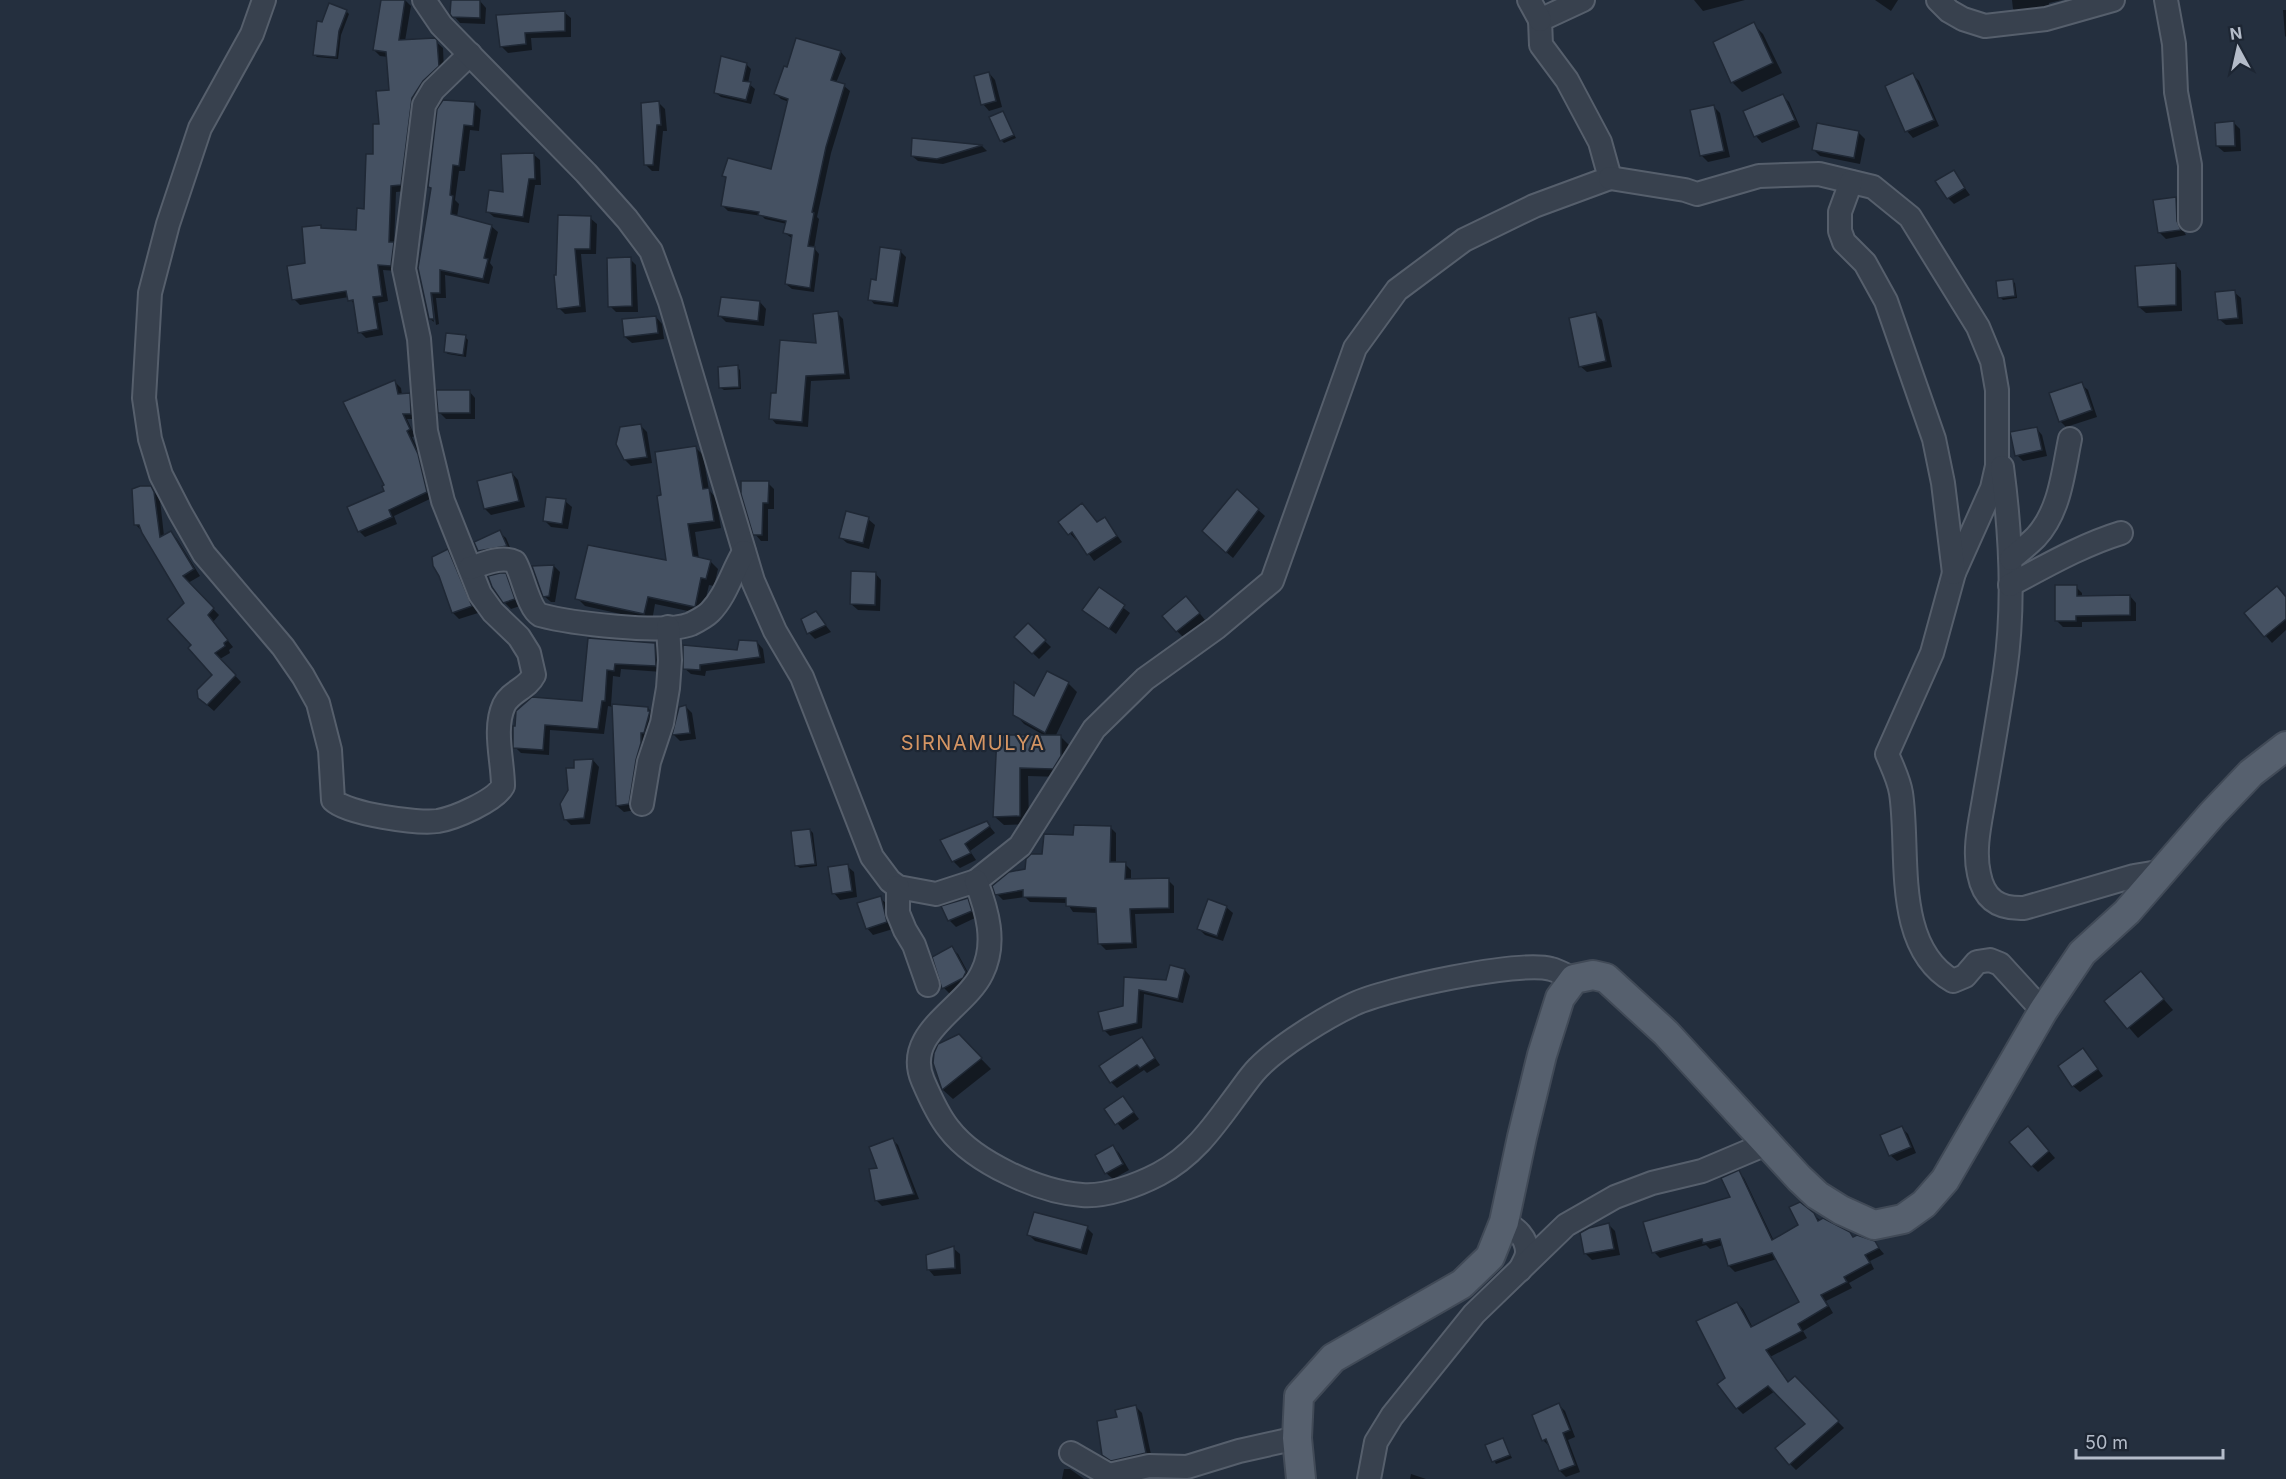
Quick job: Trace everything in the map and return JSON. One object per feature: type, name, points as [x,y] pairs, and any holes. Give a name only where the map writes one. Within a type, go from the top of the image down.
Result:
[{"type":"main road","points":[[1301,1479],[1297,1438],[1299,1396],[1333,1358],[1462,1284],[1490,1257],[1504,1222],[1542,1055],[1560,998],[1574,979],[1593,975],[1606,978],[1666,1033],[1766,1144],[1817,1195],[1841,1210],[1874,1225],[1903,1219],[1924,1204],[1945,1180],[2043,1011],[2082,953],[2127,912],[2212,814],[2251,773],[2286,746]]},
{"type":"street","points":[[264,0],[252,34],[200,128],[168,224],[150,293],[144,398],[150,439],[161,474],[204,554],[282,647],[303,676],[318,703],[330,750],[333,801],[343,808],[402,820],[438,821],[472,808],[499,793],[503,786],[500,725],[504,706],[512,694],[530,682],[534,675],[529,653],[519,637],[493,612],[480,594],[443,501],[426,431],[419,339],[404,269],[424,105],[447,74],[470,54]]},
{"type":"street","points":[[424,0],[441,25],[586,173],[627,219],[651,251],[669,302],[753,581],[776,631],[802,677],[872,857],[890,881],[898,886],[936,894],[976,881],[1020,846],[1094,729],[1145,679],[1216,628],[1272,581],[1355,348],[1397,290],[1464,240],[1534,206],[1610,178],[1685,189],[1697,194],[1759,176],[1819,174],[1873,187],[1910,217],[1978,327],[1992,361],[1997,390],[1998,466],[1992,488],[1954,573],[1932,652],[1887,754],[1901,790],[1905,829],[1904,874],[1914,927],[1928,958],[1940,973],[1953,981],[1965,976],[1977,962],[1990,960],[2001,964],[2043,1011]]},
{"type":"street","points":[[1530,0],[1540,20],[1542,45],[1567,80],[1599,142],[1610,178]]},
{"type":"street","points":[[1540,20],[1583,0]]},
{"type":"street","points":[[1938,0],[1949,11],[1963,19],[1985,26],[2046,19],[2113,0]]},
{"type":"street","points":[[2166,0],[2174,44],[2176,92],[2190,165],[2190,220]]},
{"type":"street","points":[[1851,182],[1840,212],[1840,231],[1844,242],[1865,263],[1886,301],[1934,439],[1943,483],[1954,573]]},
{"type":"street","points":[[1998,440],[2009,522],[2010,628],[2006,670],[1979,831],[1978,874],[1984,891],[1994,902],[2007,909],[2024,908],[2134,876],[2164,871]]},
{"type":"street","points":[[2011,559],[2036,537],[2058,500],[2070,440]]},
{"type":"street","points":[[2010,585],[2051,562],[2121,533]]},
{"type":"street","points":[[470,568],[495,561],[510,559],[515,562],[535,612],[549,617],[629,628],[668,627],[690,625],[708,614],[722,599],[733,571],[744,552]]},
{"type":"street","points":[[642,804],[650,762],[662,723],[668,688],[670,660],[668,627]]},
{"type":"street","points":[[976,881],[991,932],[989,950],[982,973],[969,991],[934,1025],[924,1043],[918,1066],[920,1074],[948,1128],[965,1146],[1009,1173],[1049,1188],[1084,1195],[1122,1190],[1160,1173],[1199,1145],[1257,1068],[1306,1031],[1355,1003],[1430,982],[1524,967],[1551,969],[1574,979]]},
{"type":"street","points":[[898,886],[898,913],[904,930],[914,945],[928,986]]},
{"type":"street","points":[[1369,1479],[1376,1442],[1392,1416],[1474,1314],[1566,1226],[1616,1197],[1652,1183],[1702,1171],[1766,1144]]},
{"type":"street","points":[[1504,1222],[1515,1227],[1524,1239],[1528,1253],[1520,1270]]},
{"type":"street","points":[[1071,1453],[1109,1475],[1149,1466],[1187,1467],[1239,1451],[1297,1438]]},
{"type":"building","points":[[381,0],[405,0],[399,40],[435,38],[439,66],[423,81],[412,98],[401,185],[391,186],[389,242],[394,242],[391,266],[378,265],[382,296],[373,297],[378,329],[358,333],[353,300],[348,301],[346,291],[292,300],[287,266],[305,263],[302,227],[321,225],[321,228],[356,230],[357,208],[364,209],[366,154],[373,154],[373,124],[379,124],[376,91],[389,90],[386,52],[373,50]]},
{"type":"building","points":[[451,0],[480,0],[480,18],[452,17],[450,14]]},
{"type":"building","points":[[329,3],[347,10],[339,31],[336,57],[313,55],[317,21],[322,22]]},
{"type":"building","points":[[565,11],[565,31],[525,33],[526,44],[500,47],[496,15]]},
{"type":"building","points":[[1754,22],[1773,63],[1731,83],[1713,42]]},
{"type":"building","points":[[796,38],[841,51],[831,80],[845,84],[826,147],[812,212],[814,213],[808,246],[815,247],[810,288],[785,284],[792,235],[783,233],[786,221],[758,215],[759,212],[721,206],[726,177],[722,176],[728,158],[771,169],[788,99],[774,94],[784,66],[787,67]]},
{"type":"building","points":[[721,56],[747,63],[743,81],[751,82],[746,100],[714,93]]},
{"type":"building","points":[[989,72],[996,101],[981,105],[974,76]]},
{"type":"building","points":[[1913,73],[1934,120],[1905,132],[1885,86]]},
{"type":"building","points":[[1783,94],[1795,120],[1754,137],[1743,111]]},
{"type":"building","points":[[443,100],[475,102],[473,126],[464,125],[459,166],[453,165],[451,214],[492,225],[484,258],[488,259],[483,279],[440,270],[440,293],[431,293],[434,319],[429,319],[418,268],[431,188],[428,187],[437,109]]},
{"type":"building","points":[[659,101],[661,125],[657,125],[653,165],[644,165],[641,103]]},
{"type":"building","points":[[1714,105],[1724,151],[1700,156],[1690,110]]},
{"type":"building","points":[[1003,111],[1014,135],[1000,141],[989,117]]},
{"type":"building","points":[[2234,121],[2235,146],[2216,146],[2215,123]]},
{"type":"building","points":[[1817,123],[1859,131],[1854,158],[1812,150]]},
{"type":"building","points":[[912,138],[983,145],[937,159],[911,156]]},
{"type":"building","points":[[534,153],[535,179],[529,179],[523,217],[486,212],[489,190],[503,192],[501,154]]},
{"type":"building","points":[[1954,170],[1965,188],[1947,199],[1935,181]]},
{"type":"building","points":[[2176,197],[2177,221],[2181,230],[2158,233],[2153,200]]},
{"type":"building","points":[[558,215],[591,216],[590,249],[575,249],[580,306],[557,309],[554,275],[556,275]]},
{"type":"building","points":[[880,247],[901,250],[893,303],[868,300],[871,279],[876,280]]},
{"type":"building","points":[[631,257],[632,306],[608,307],[607,258]]},
{"type":"building","points":[[2176,263],[2176,305],[2138,307],[2135,266]]},
{"type":"building","points":[[2013,279],[2015,296],[1998,298],[1996,281]]},
{"type":"building","points":[[2235,290],[2238,318],[2218,320],[2215,292]]},
{"type":"building","points":[[721,297],[760,301],[758,321],[718,316]]},
{"type":"building","points":[[838,311],[845,374],[806,376],[802,422],[769,419],[771,393],[776,393],[780,340],[816,343],[813,314]]},
{"type":"building","points":[[1596,312],[1606,361],[1579,367],[1569,318]]},
{"type":"building","points":[[656,316],[658,333],[624,337],[622,319]]},
{"type":"building","points":[[446,333],[466,335],[463,355],[444,352]]},
{"type":"building","points":[[738,365],[739,387],[719,388],[718,367]]},
{"type":"building","points":[[395,380],[398,394],[410,393],[411,414],[403,414],[410,429],[407,431],[418,454],[427,492],[389,510],[392,517],[358,532],[347,507],[384,491],[382,486],[384,485],[343,402]]},
{"type":"building","points":[[2082,382],[2092,410],[2059,422],[2049,393]]},
{"type":"building","points":[[436,390],[470,390],[470,413],[438,413]]},
{"type":"building","points":[[641,424],[647,457],[624,460],[616,444],[620,427]]},
{"type":"building","points":[[2037,427],[2042,450],[2015,456],[2010,432]]},
{"type":"building","points":[[696,446],[703,489],[709,488],[714,521],[688,524],[693,556],[711,560],[706,579],[701,578],[695,607],[648,597],[644,614],[575,599],[588,545],[666,560],[657,496],[661,495],[655,452]]},
{"type":"building","points":[[512,472],[519,501],[484,509],[477,481]]},
{"type":"building","points":[[741,481],[769,481],[768,503],[763,503],[762,535],[753,535],[741,494]]},
{"type":"building","points":[[151,486],[154,492],[160,537],[171,531],[194,569],[183,576],[214,608],[208,615],[228,640],[224,643],[225,646],[215,653],[236,675],[207,705],[198,698],[197,690],[212,675],[188,648],[191,645],[167,619],[184,603],[139,525],[134,525],[132,489]]},
{"type":"building","points":[[1237,489],[1259,509],[1226,553],[1202,531]]},
{"type":"building","points":[[546,497],[566,499],[562,524],[543,521]]},
{"type":"building","points":[[1082,503],[1097,522],[1105,517],[1117,536],[1087,555],[1072,532],[1068,535],[1058,522]]},
{"type":"building","points":[[846,511],[869,517],[863,543],[839,538]]},
{"type":"building","points":[[500,530],[507,546],[478,551],[474,542]]},
{"type":"building","points":[[448,549],[472,606],[452,613],[439,576],[433,566],[432,557]]},
{"type":"building","points":[[554,565],[549,596],[543,597],[532,566]]},
{"type":"building","points":[[851,571],[876,572],[875,605],[850,604]]},
{"type":"building","points":[[506,573],[515,599],[503,603],[492,587],[488,576]]},
{"type":"building","points":[[2055,585],[2077,585],[2077,596],[2130,595],[2130,615],[2076,616],[2076,621],[2055,621]]},
{"type":"building","points":[[2277,586],[2286,597],[2286,619],[2264,637],[2244,613]]},
{"type":"building","points":[[1099,587],[1125,605],[1109,629],[1082,610]]},
{"type":"building","points":[[1186,596],[1200,613],[1176,632],[1162,616]]},
{"type":"building","points":[[816,611],[826,625],[807,634],[801,619]]},
{"type":"building","points":[[1028,623],[1046,640],[1032,654],[1014,637]]},
{"type":"building","points":[[588,638],[655,643],[656,666],[615,664],[614,671],[607,670],[605,701],[602,701],[598,729],[545,725],[543,750],[513,748],[516,711],[532,697],[582,701]]},
{"type":"building","points":[[739,640],[757,641],[760,657],[700,665],[700,670],[683,669],[683,645],[737,650]]},
{"type":"building","points":[[1047,671],[1069,682],[1045,733],[1013,715],[1014,682],[1034,696]]},
{"type":"building","points":[[612,704],[648,707],[650,711],[644,733],[641,733],[629,804],[616,806]]},
{"type":"building","points":[[686,705],[690,733],[672,735],[679,707]]},
{"type":"building","points":[[997,735],[1061,735],[1061,756],[1053,769],[1020,768],[1020,816],[993,817]]},
{"type":"building","points":[[593,759],[584,818],[564,820],[560,804],[568,790],[566,768],[574,768],[574,760]]},
{"type":"building","points":[[987,821],[990,826],[965,844],[971,853],[952,862],[940,840]]},
{"type":"building","points":[[1074,825],[1111,826],[1110,862],[1126,862],[1125,879],[1169,878],[1169,908],[1130,909],[1132,943],[1098,944],[1096,908],[1066,906],[1066,898],[1023,897],[1023,890],[995,895],[992,886],[1009,872],[1025,869],[1026,859],[1031,854],[1042,854],[1044,834],[1073,835]]},
{"type":"building","points":[[810,829],[815,864],[795,866],[791,831]]},
{"type":"building","points":[[848,864],[852,891],[832,894],[828,867]]},
{"type":"building","points":[[881,896],[887,922],[866,929],[857,903]]},
{"type":"building","points":[[968,898],[972,911],[948,921],[941,906]]},
{"type":"building","points":[[1208,899],[1227,906],[1217,936],[1197,929]]},
{"type":"building","points":[[952,946],[966,972],[963,978],[942,989],[932,957]]},
{"type":"building","points":[[1170,965],[1185,969],[1178,999],[1139,990],[1137,1023],[1103,1031],[1098,1012],[1123,1006],[1124,977],[1166,980]]},
{"type":"building","points":[[2141,971],[2164,999],[2127,1029],[2104,1001]]},
{"type":"building","points":[[959,1034],[982,1058],[942,1090],[933,1063],[934,1053],[938,1044]]},
{"type":"building","points":[[1142,1037],[1155,1058],[1140,1068],[1137,1065],[1110,1083],[1099,1066]]},
{"type":"building","points":[[2083,1048],[2098,1069],[2072,1087],[2058,1066]]},
{"type":"building","points":[[1123,1096],[1134,1112],[1115,1125],[1104,1109]]},
{"type":"building","points":[[1902,1126],[1911,1147],[1889,1156],[1880,1135]]},
{"type":"building","points":[[2028,1126],[2049,1151],[2031,1167],[2009,1142]]},
{"type":"building","points":[[893,1138],[914,1194],[875,1201],[869,1169],[877,1168],[869,1147]]},
{"type":"building","points":[[1113,1145],[1123,1164],[1105,1174],[1095,1155]]},
{"type":"building","points":[[1739,1170],[1772,1240],[1798,1225],[1789,1207],[1800,1202],[1814,1213],[1818,1221],[1823,1218],[1850,1232],[1853,1237],[1857,1235],[1875,1241],[1879,1248],[1865,1255],[1870,1263],[1844,1277],[1847,1282],[1821,1295],[1828,1306],[1798,1324],[1802,1331],[1766,1350],[1788,1382],[1795,1376],[1839,1421],[1789,1465],[1775,1448],[1805,1424],[1768,1386],[1736,1409],[1717,1384],[1725,1378],[1696,1321],[1737,1302],[1751,1327],[1799,1302],[1772,1253],[1728,1266],[1720,1239],[1703,1243],[1702,1239],[1652,1253],[1643,1222],[1730,1197],[1721,1178]]},
{"type":"building","points":[[1034,1212],[1088,1226],[1081,1250],[1027,1235]]},
{"type":"building","points":[[1609,1223],[1614,1249],[1584,1254],[1580,1233]]},
{"type":"building","points":[[954,1246],[955,1268],[927,1270],[926,1255]]},
{"type":"building","points":[[1559,1403],[1570,1430],[1563,1433],[1575,1465],[1559,1471],[1546,1439],[1542,1441],[1532,1415]]},
{"type":"building","points":[[1136,1405],[1146,1453],[1111,1461],[1102,1455],[1097,1421],[1117,1417],[1115,1410]]},
{"type":"building","points":[[1503,1438],[1510,1455],[1492,1462],[1485,1445]]},
{"type":"district","name":"SIRNAMULYA","points":[[973,743]]}]
